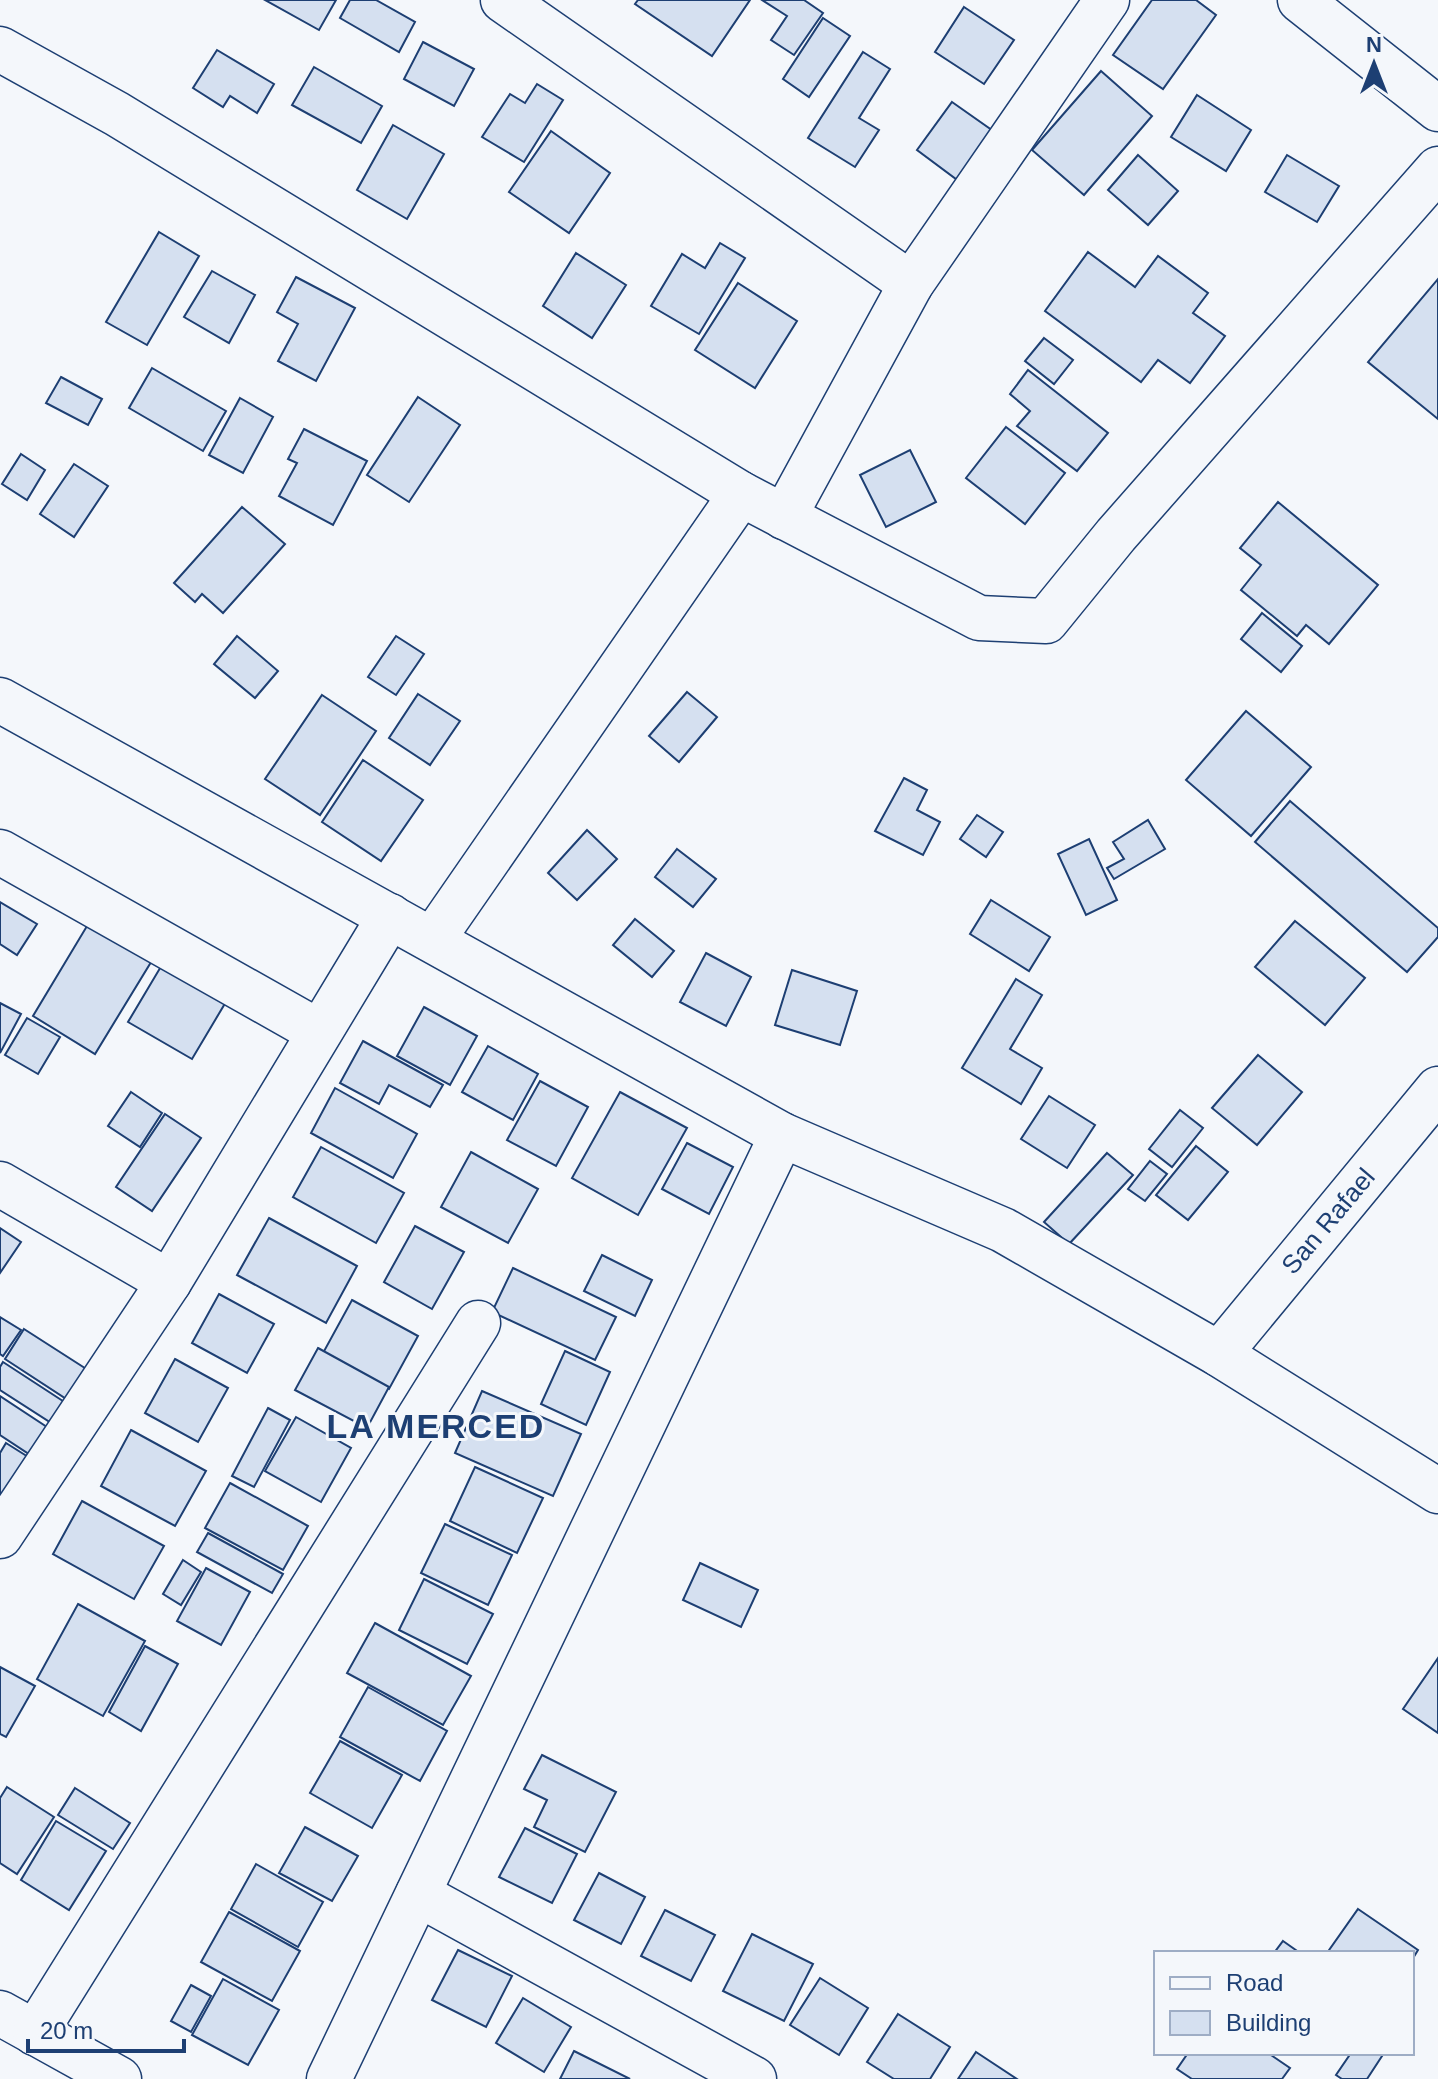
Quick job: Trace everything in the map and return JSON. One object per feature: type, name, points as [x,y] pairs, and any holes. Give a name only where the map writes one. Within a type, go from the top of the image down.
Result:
[{"type":"street","points":[[503,0],[911,284]]},
{"type":"street","points":[[784,517],[911,284],[1107,0]]},
{"type":"street","points":[[1300,0],[1438,109]]},
{"type":"street","points":[[0,49],[117,114],[741,494],[979,618],[1046,621],[1116,535],[1438,169]]},
{"type":"street","points":[[433,939],[741,494]]},
{"type":"street","points":[[0,700],[782,1135],[1003,1230],[1219,1354],[1438,1491]]},
{"type":"street","points":[[0,852],[319,1032]]},
{"type":"street","points":[[0,1536],[169,1282],[390,916]]},
{"type":"street","name":"San Rafael","points":[[1219,1354],[1438,1089]]},
{"type":"street","points":[[329,2079],[782,1135]]},
{"type":"street","points":[[0,1184],[169,1282]]},
{"type":"street","points":[[119,2079],[18,2023],[478,1323]]},
{"type":"street","points":[[418,1894],[754,2079]]},
{"type":"building","points":[[265,0],[336,0],[319,30]]},
{"type":"building","points":[[350,0],[376,0],[415,22],[399,52],[340,18]]},
{"type":"building","points":[[638,0],[750,0],[712,56],[635,4]]},
{"type":"building","points":[[762,0],[804,0],[823,13],[794,55],[771,40],[787,16]]},
{"type":"building","points":[[1152,0],[1196,0],[1216,15],[1163,89],[1113,55]]},
{"type":"building","points":[[964,7],[1014,40],[984,84],[935,52]]},
{"type":"building","points":[[823,18],[850,36],[809,97],[783,79]]},
{"type":"building","points":[[423,42],[474,69],[454,106],[404,79]]},
{"type":"building","points":[[217,50],[274,84],[257,113],[230,96],[223,107],[193,88]]},
{"type":"building","points":[[863,52],[890,69],[859,118],[879,130],[855,167],[808,138]]},
{"type":"building","points":[[314,67],[382,106],[361,143],[292,105]]},
{"type":"building","points":[[1101,71],[1152,116],[1084,195],[1032,150]]},
{"type":"building","points":[[537,84],[563,100],[524,162],[482,137],[510,94],[525,103]]},
{"type":"building","points":[[1197,95],[1251,130],[1226,171],[1171,137]]},
{"type":"building","points":[[952,102],[996,133],[960,182],[917,150]]},
{"type":"building","points":[[393,125],[444,154],[407,219],[357,190]]},
{"type":"building","points":[[551,131],[610,173],[569,233],[509,192]]},
{"type":"building","points":[[1138,155],[1178,191],[1148,225],[1108,190]]},
{"type":"building","points":[[1287,155],[1339,186],[1317,222],[1265,192]]},
{"type":"building","points":[[159,232],[199,256],[147,345],[106,322]]},
{"type":"building","points":[[720,243],[745,258],[699,334],[651,306],[682,254],[705,268]]},
{"type":"building","points":[[1088,252],[1135,287],[1158,256],[1208,293],[1193,313],[1225,336],[1190,383],[1158,360],[1141,382],[1045,311]]},
{"type":"building","points":[[576,253],[626,285],[592,338],[543,306]]},
{"type":"building","points":[[212,271],[255,295],[229,343],[184,317]]},
{"type":"building","points":[[296,277],[355,308],[316,381],[278,361],[298,324],[277,312]]},
{"type":"building","points":[[1438,279],[1438,419],[1368,362]]},
{"type":"building","points":[[738,283],[797,321],[755,388],[695,350]]},
{"type":"building","points":[[1044,338],[1073,360],[1054,384],[1025,361]]},
{"type":"building","points":[[152,368],[226,411],[203,451],[129,408]]},
{"type":"building","points":[[1028,370],[1108,433],[1077,471],[1017,426],[1030,411],[1010,394]]},
{"type":"building","points":[[61,377],[102,399],[88,425],[46,403]]},
{"type":"building","points":[[418,397],[460,425],[409,502],[367,475]]},
{"type":"building","points":[[240,398],[273,417],[243,473],[209,455]]},
{"type":"building","points":[[1006,427],[1065,473],[1025,524],[966,478]]},
{"type":"building","points":[[304,429],[367,461],[333,525],[279,496],[297,463],[288,459]]},
{"type":"building","points":[[910,450],[936,502],[886,527],[860,475]]},
{"type":"building","points":[[21,454],[45,470],[27,500],[2,484]]},
{"type":"building","points":[[74,464],[108,486],[74,537],[40,514]]},
{"type":"building","points":[[1278,502],[1378,585],[1329,644],[1306,625],[1297,636],[1241,590],[1261,565],[1240,548]]},
{"type":"building","points":[[242,507],[285,544],[223,613],[202,594],[195,602],[174,583]]},
{"type":"building","points":[[1262,613],[1302,646],[1281,672],[1241,639]]},
{"type":"building","points":[[237,636],[278,671],[255,698],[214,664]]},
{"type":"building","points":[[396,636],[424,654],[396,695],[368,677]]},
{"type":"building","points":[[687,692],[717,717],[679,762],[649,736]]},
{"type":"building","points":[[418,694],[460,721],[430,765],[389,738]]},
{"type":"building","points":[[322,695],[376,731],[320,815],[265,779]]},
{"type":"building","points":[[1246,711],[1311,767],[1251,836],[1186,780]]},
{"type":"building","points":[[363,760],[423,800],[381,861],[322,822]]},
{"type":"building","points":[[904,778],[927,790],[917,810],[940,822],[923,855],[875,831]]},
{"type":"building","points":[[1290,801],[1438,928],[1438,937],[1407,972],[1255,842]]},
{"type":"building","points":[[977,815],[1003,832],[986,857],[960,839]]},
{"type":"building","points":[[1148,820],[1165,849],[1114,879],[1107,868],[1124,859],[1113,842]]},
{"type":"building","points":[[587,830],[617,859],[577,900],[548,873]]},
{"type":"building","points":[[1089,839],[1117,900],[1086,915],[1058,854]]},
{"type":"building","points":[[677,849],[716,879],[693,907],[655,877]]},
{"type":"building","points":[[991,900],[1050,937],[1029,971],[970,934]]},
{"type":"building","points":[[0,902],[37,924],[17,955],[0,944]]},
{"type":"building","points":[[96,911],[159,949],[95,1054],[33,1016]]},
{"type":"building","points":[[635,919],[674,951],[652,977],[613,945]]},
{"type":"building","points":[[1295,921],[1365,978],[1325,1025],[1255,967]]},
{"type":"building","points":[[169,953],[233,990],[192,1059],[128,1022]]},
{"type":"building","points":[[706,953],[751,977],[726,1026],[680,1002]]},
{"type":"building","points":[[792,970],[857,991],[840,1045],[775,1025]]},
{"type":"building","points":[[1016,979],[1042,995],[1010,1049],[1042,1068],[1021,1104],[962,1068]]},
{"type":"building","points":[[0,1003],[21,1014],[0,1053]]},
{"type":"building","points":[[424,1007],[477,1036],[450,1085],[397,1056]]},
{"type":"building","points":[[27,1018],[60,1037],[38,1074],[5,1055]]},
{"type":"building","points":[[363,1041],[443,1085],[430,1107],[389,1085],[379,1104],[340,1083]]},
{"type":"building","points":[[488,1046],[538,1074],[513,1120],[462,1092]]},
{"type":"building","points":[[1258,1055],[1302,1092],[1257,1145],[1212,1108]]},
{"type":"building","points":[[540,1081],[588,1107],[556,1166],[507,1140]]},
{"type":"building","points":[[335,1088],[417,1134],[393,1178],[311,1133]]},
{"type":"building","points":[[131,1092],[162,1113],[140,1147],[108,1126]]},
{"type":"building","points":[[620,1092],[687,1128],[638,1215],[572,1178]]},
{"type":"building","points":[[1049,1096],[1095,1125],[1067,1168],[1021,1139]]},
{"type":"building","points":[[1180,1110],[1203,1128],[1172,1167],[1149,1149]]},
{"type":"building","points":[[165,1114],[201,1138],[152,1211],[116,1187]]},
{"type":"building","points":[[687,1143],[733,1167],[709,1214],[662,1189]]},
{"type":"building","points":[[1196,1146],[1228,1172],[1188,1220],[1156,1195]]},
{"type":"building","points":[[321,1147],[404,1193],[376,1243],[293,1197]]},
{"type":"building","points":[[471,1152],[538,1189],[508,1243],[441,1207]]},
{"type":"building","points":[[1107,1153],[1133,1175],[1069,1244],[1044,1222]]},
{"type":"building","points":[[1150,1161],[1167,1174],[1145,1201],[1128,1189]]},
{"type":"building","points":[[269,1218],[357,1266],[326,1323],[237,1275]]},
{"type":"building","points":[[415,1226],[464,1252],[432,1309],[384,1282]]},
{"type":"building","points":[[0,1228],[21,1242],[0,1273]]},
{"type":"building","points":[[602,1255],[652,1280],[635,1316],[584,1291]]},
{"type":"building","points":[[513,1268],[616,1317],[595,1360],[492,1312]]},
{"type":"building","points":[[219,1294],[274,1324],[247,1373],[192,1343]]},
{"type":"building","points":[[352,1300],[418,1336],[389,1389],[323,1353]]},
{"type":"building","points":[[0,1317],[21,1330],[3,1356],[0,1354]]},
{"type":"building","points":[[24,1329],[91,1372],[71,1402],[5,1359]]},
{"type":"building","points":[[318,1348],[389,1387],[367,1428],[295,1390]]},
{"type":"building","points":[[565,1351],[610,1372],[586,1425],[541,1404]]},
{"type":"building","points":[[175,1359],[228,1388],[198,1442],[145,1413]]},
{"type":"building","points":[[3,1362],[69,1405],[56,1426],[0,1390],[0,1367]]},
{"type":"building","points":[[482,1391],[581,1434],[553,1496],[455,1453]]},
{"type":"building","points":[[0,1396],[53,1431],[35,1458],[0,1435]]},
{"type":"building","points":[[268,1408],[290,1420],[254,1487],[232,1476]]},
{"type":"building","points":[[296,1417],[351,1448],[321,1502],[265,1471]]},
{"type":"building","points":[[131,1430],[206,1471],[175,1526],[101,1486]]},
{"type":"building","points":[[6,1443],[33,1460],[8,1498],[0,1493],[0,1453]]},
{"type":"building","points":[[475,1467],[543,1498],[517,1553],[450,1521]]},
{"type":"building","points":[[230,1483],[308,1526],[283,1570],[205,1528]]},
{"type":"building","points":[[82,1501],[164,1546],[134,1599],[53,1554]]},
{"type":"building","points":[[445,1524],[512,1555],[488,1605],[421,1573]]},
{"type":"building","points":[[208,1533],[283,1574],[272,1593],[197,1552]]},
{"type":"building","points":[[183,1560],[201,1572],[181,1605],[163,1594]]},
{"type":"building","points":[[700,1563],[758,1590],[741,1627],[683,1600]]},
{"type":"building","points":[[206,1568],[250,1592],[221,1645],[177,1621]]},
{"type":"building","points":[[424,1579],[493,1614],[467,1664],[399,1630]]},
{"type":"building","points":[[78,1604],[145,1641],[103,1716],[37,1679]]},
{"type":"building","points":[[375,1623],[471,1676],[443,1725],[347,1673]]},
{"type":"building","points":[[145,1646],[178,1664],[141,1731],[109,1712]]},
{"type":"building","points":[[1438,1658],[1438,1733],[1403,1709]]},
{"type":"building","points":[[0,1667],[35,1686],[6,1737],[0,1734]]},
{"type":"building","points":[[368,1687],[447,1731],[420,1781],[340,1737]]},
{"type":"building","points":[[340,1741],[402,1775],[372,1828],[310,1793]]},
{"type":"building","points":[[542,1755],[616,1792],[585,1852],[534,1827],[547,1800],[524,1789]]},
{"type":"building","points":[[7,1787],[54,1817],[17,1874],[0,1863],[0,1798]]},
{"type":"building","points":[[75,1788],[130,1823],[113,1849],[58,1815]]},
{"type":"building","points":[[56,1821],[106,1851],[69,1910],[21,1880]]},
{"type":"building","points":[[305,1827],[358,1856],[332,1901],[279,1873]]},
{"type":"building","points":[[525,1828],[577,1854],[552,1903],[499,1877]]},
{"type":"building","points":[[256,1864],[323,1902],[298,1947],[231,1909]]},
{"type":"building","points":[[599,1873],[645,1897],[621,1944],[574,1920]]},
{"type":"building","points":[[1358,1909],[1418,1950],[1414,1957],[1414,1951],[1328,1951]]},
{"type":"building","points":[[665,1910],[715,1935],[691,1981],[641,1956]]},
{"type":"building","points":[[229,1912],[300,1951],[272,2001],[201,1962]]},
{"type":"building","points":[[752,1934],[813,1964],[784,2021],[723,1991]]},
{"type":"building","points":[[1283,1941],[1297,1951],[1276,1951]]},
{"type":"building","points":[[458,1950],[512,1976],[486,2027],[432,2000]]},
{"type":"building","points":[[820,1978],[868,2008],[839,2055],[790,2025]]},
{"type":"building","points":[[223,1979],[279,2010],[248,2065],[192,2035]]},
{"type":"building","points":[[191,1985],[211,1996],[191,2032],[171,2021]]},
{"type":"building","points":[[523,1998],[571,2027],[544,2072],[496,2043]]},
{"type":"building","points":[[898,2014],[950,2047],[930,2079],[894,2079],[867,2062]]},
{"type":"building","points":[[574,2051],[630,2079],[560,2079]]},
{"type":"building","points":[[976,2052],[1017,2079],[958,2079]]},
{"type":"building","points":[[1187,2055],[1271,2055],[1290,2068],[1282,2079],[1192,2079],[1177,2069]]},
{"type":"building","points":[[1350,2055],[1383,2055],[1367,2079],[1342,2079],[1336,2075]]},
{"type":"district","name":"LA MERCED","points":[[436,1426]]}]
